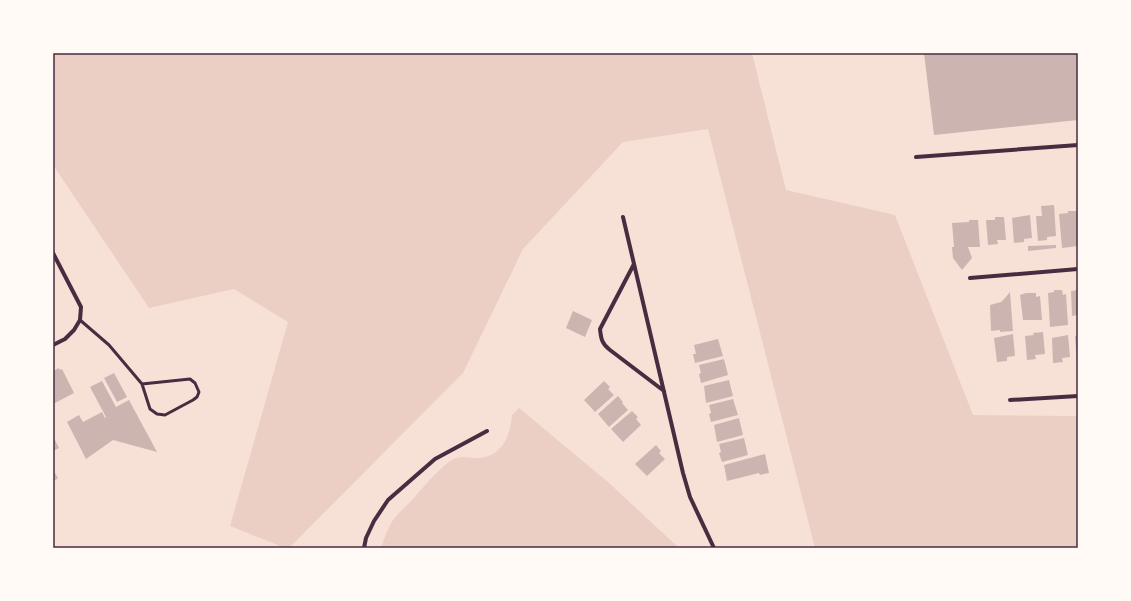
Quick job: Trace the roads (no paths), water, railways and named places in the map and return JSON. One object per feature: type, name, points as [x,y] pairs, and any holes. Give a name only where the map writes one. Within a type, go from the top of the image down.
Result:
[{"type":"street","points":[[916,156],[1078,145]]},
{"type":"street","points":[[624,217],[683,473],[690,497],[714,548]]},
{"type":"street","points":[[53,253],[81,306],[80,320],[74,330],[65,339],[53,346]]},
{"type":"street","points":[[634,264],[600,329],[601,338],[604,345],[664,391]]},
{"type":"street","points":[[970,278],[1078,269]]},
{"type":"street","points":[[1010,400],[1078,396]]},
{"type":"street","points":[[364,548],[366,538],[374,521],[388,500],[435,459],[487,430]]},
{"type":"lane","points":[[80,320],[109,345],[142,384],[150,410],[157,414],[164,415],[193,400],[197,397],[199,392],[195,382],[190,378],[142,384]]}]
